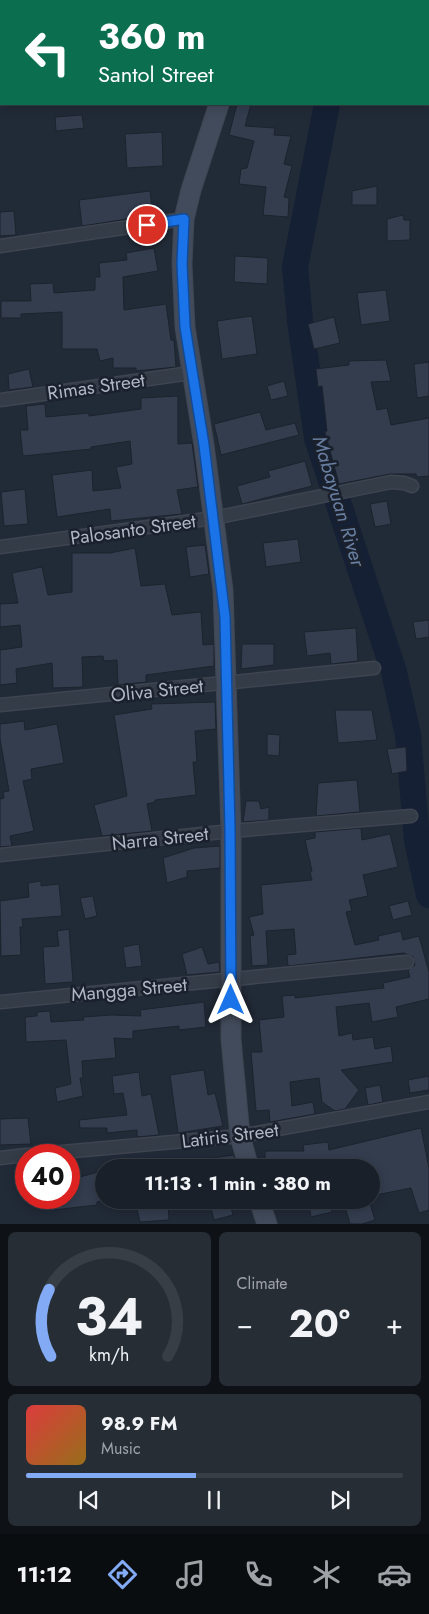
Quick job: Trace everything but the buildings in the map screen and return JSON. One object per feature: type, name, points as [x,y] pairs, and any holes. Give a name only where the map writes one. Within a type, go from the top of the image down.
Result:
[{"type":"street","points":[[219,105],[191,190],[184,219],[183,282],[185,327],[223,590],[230,830],[231,1039],[240,1136],[246,1159]]},
{"type":"street","points":[[0,246],[184,219]]},
{"type":"street","name":"Rimas Street","points":[[0,400],[191,373]]},
{"type":"street","name":"Palosanto Street","points":[[0,547],[214,518],[391,482],[412,486]]},
{"type":"street","name":"Oliva Street","points":[[0,705],[374,668]]},
{"type":"street","name":"Narra Street","points":[[0,855],[230,830],[411,816]]},
{"type":"street","name":"Mangga Street","points":[[0,1002],[407,962]]},
{"type":"street","name":"Latiris Street","points":[[80,1150],[240,1136],[429,1102]]},
{"type":"street","name":"Latiris Street","points":[[0,1158],[15,1156]]},
{"type":"street","points":[[262,1209],[267,1224]]},
{"type":"waterway","name":"Mabayuan River","points":[[327,105],[295,267],[300,321],[317,438],[394,672],[408,735],[417,840],[429,895]]},
{"type":"route","points":[[147,225],[184,219],[182,264],[185,327],[204,445],[225,617],[230,830],[231,1000]]}]
